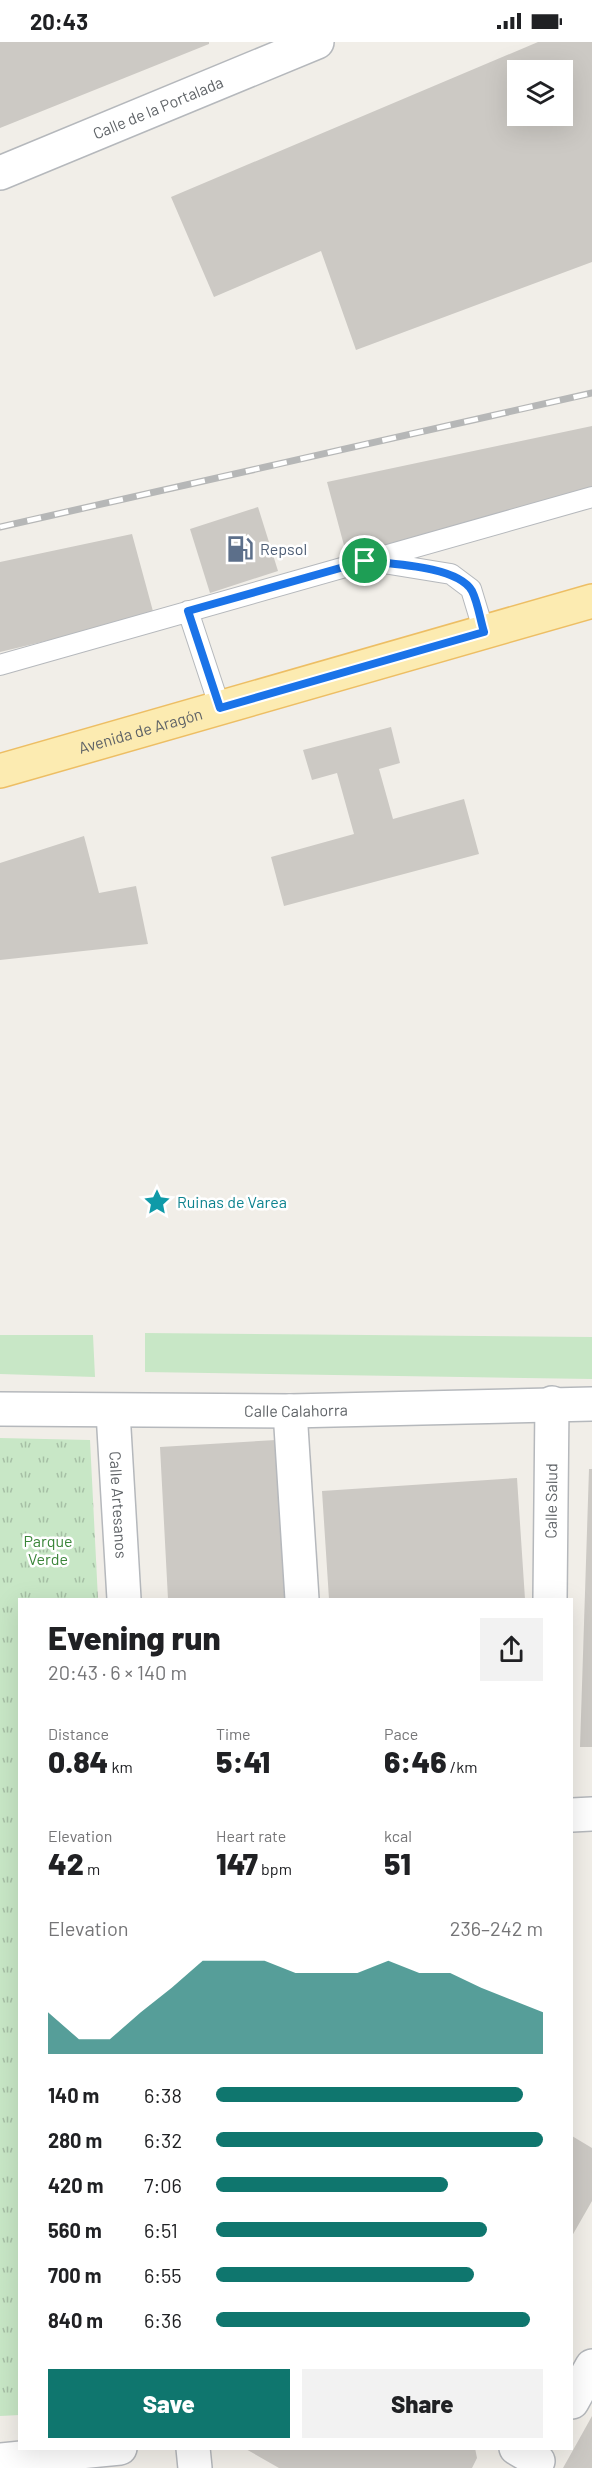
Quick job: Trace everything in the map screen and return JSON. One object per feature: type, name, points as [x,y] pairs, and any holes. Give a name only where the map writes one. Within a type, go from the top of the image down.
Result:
[{"type":"main road","name":"Avenida de Aragón","points":[[0,771],[592,601]]},
{"type":"street","name":"Calle de la Portalada","points":[[0,173],[318,42]]},
{"type":"street","name":"Calle Calahorra","points":[[0,1409],[113,1412],[290,1411],[552,1403],[592,1404]]},
{"type":"street","name":"Calle Salud","points":[[550,1598],[552,1403]]},
{"type":"street","points":[[290,1411],[302,1598]]},
{"type":"street","name":"Calle Artesanos","points":[[113,1412],[124,1598]]},
{"type":"street","points":[[573,1815],[592,1814]]},
{"type":"street","points":[[573,2400],[592,2366]]},
{"type":"street","points":[[23,2468],[0,2460],[100,2450]]},
{"type":"street","points":[[193,2450],[195,2468]]},
{"type":"lane","points":[[0,664],[592,497]]},
{"type":"lane","points":[[365,561],[406,565],[451,574],[471,589],[484,632]]},
{"type":"lane","points":[[188,611],[220,708]]},
{"type":"green space","points":[[145,1333],[592,1337],[592,1379],[145,1372]]},
{"type":"green space","points":[[0,1335],[93,1335],[95,1377],[0,1374]]},
{"type":"green space","name":"Parque Verde","points":[[0,1438],[90,1440],[98,1598],[18,1598],[18,2415],[0,2416]]},
{"type":"building","points":[[0,42],[209,42],[209,44],[0,128]]},
{"type":"building","points":[[538,42],[592,42],[592,262],[356,350],[321,251],[214,297],[171,197]]},
{"type":"building","points":[[592,426],[592,488],[349,564],[327,482]]},
{"type":"building","points":[[258,507],[278,571],[210,593],[190,529]]},
{"type":"building","points":[[132,534],[154,615],[0,652],[0,562]]},
{"type":"building","points":[[391,727],[400,763],[379,769],[393,819],[464,799],[479,854],[284,906],[271,857],[354,834],[337,773],[312,780],[303,750]]},
{"type":"building","points":[[84,836],[99,893],[136,886],[148,944],[0,960],[0,863]]},
{"type":"building","points":[[276,1440],[285,1598],[168,1598],[160,1447]]},
{"type":"building","points":[[589,1469],[592,1469],[592,1747],[580,1747]]},
{"type":"building","points":[[517,1478],[525,1598],[329,1598],[322,1491]]},
{"type":"building","points":[[573,2137],[592,2148],[592,2201],[573,2234]]},
{"type":"building","points":[[592,2416],[592,2468],[563,2468],[577,2443]]},
{"type":"building","points":[[248,2450],[475,2450],[477,2458],[472,2468],[279,2468]]},
{"type":"railway","points":[[0,527],[592,393]]},
{"type":"place","name":"Repsol","points":[[240,549]]},
{"type":"place","name":"Ruinas de Varea","points":[[157,1202]]},
{"type":"route","points":[[365,561],[406,565],[451,574],[471,589],[484,632],[220,708],[188,611],[365,561]]}]
